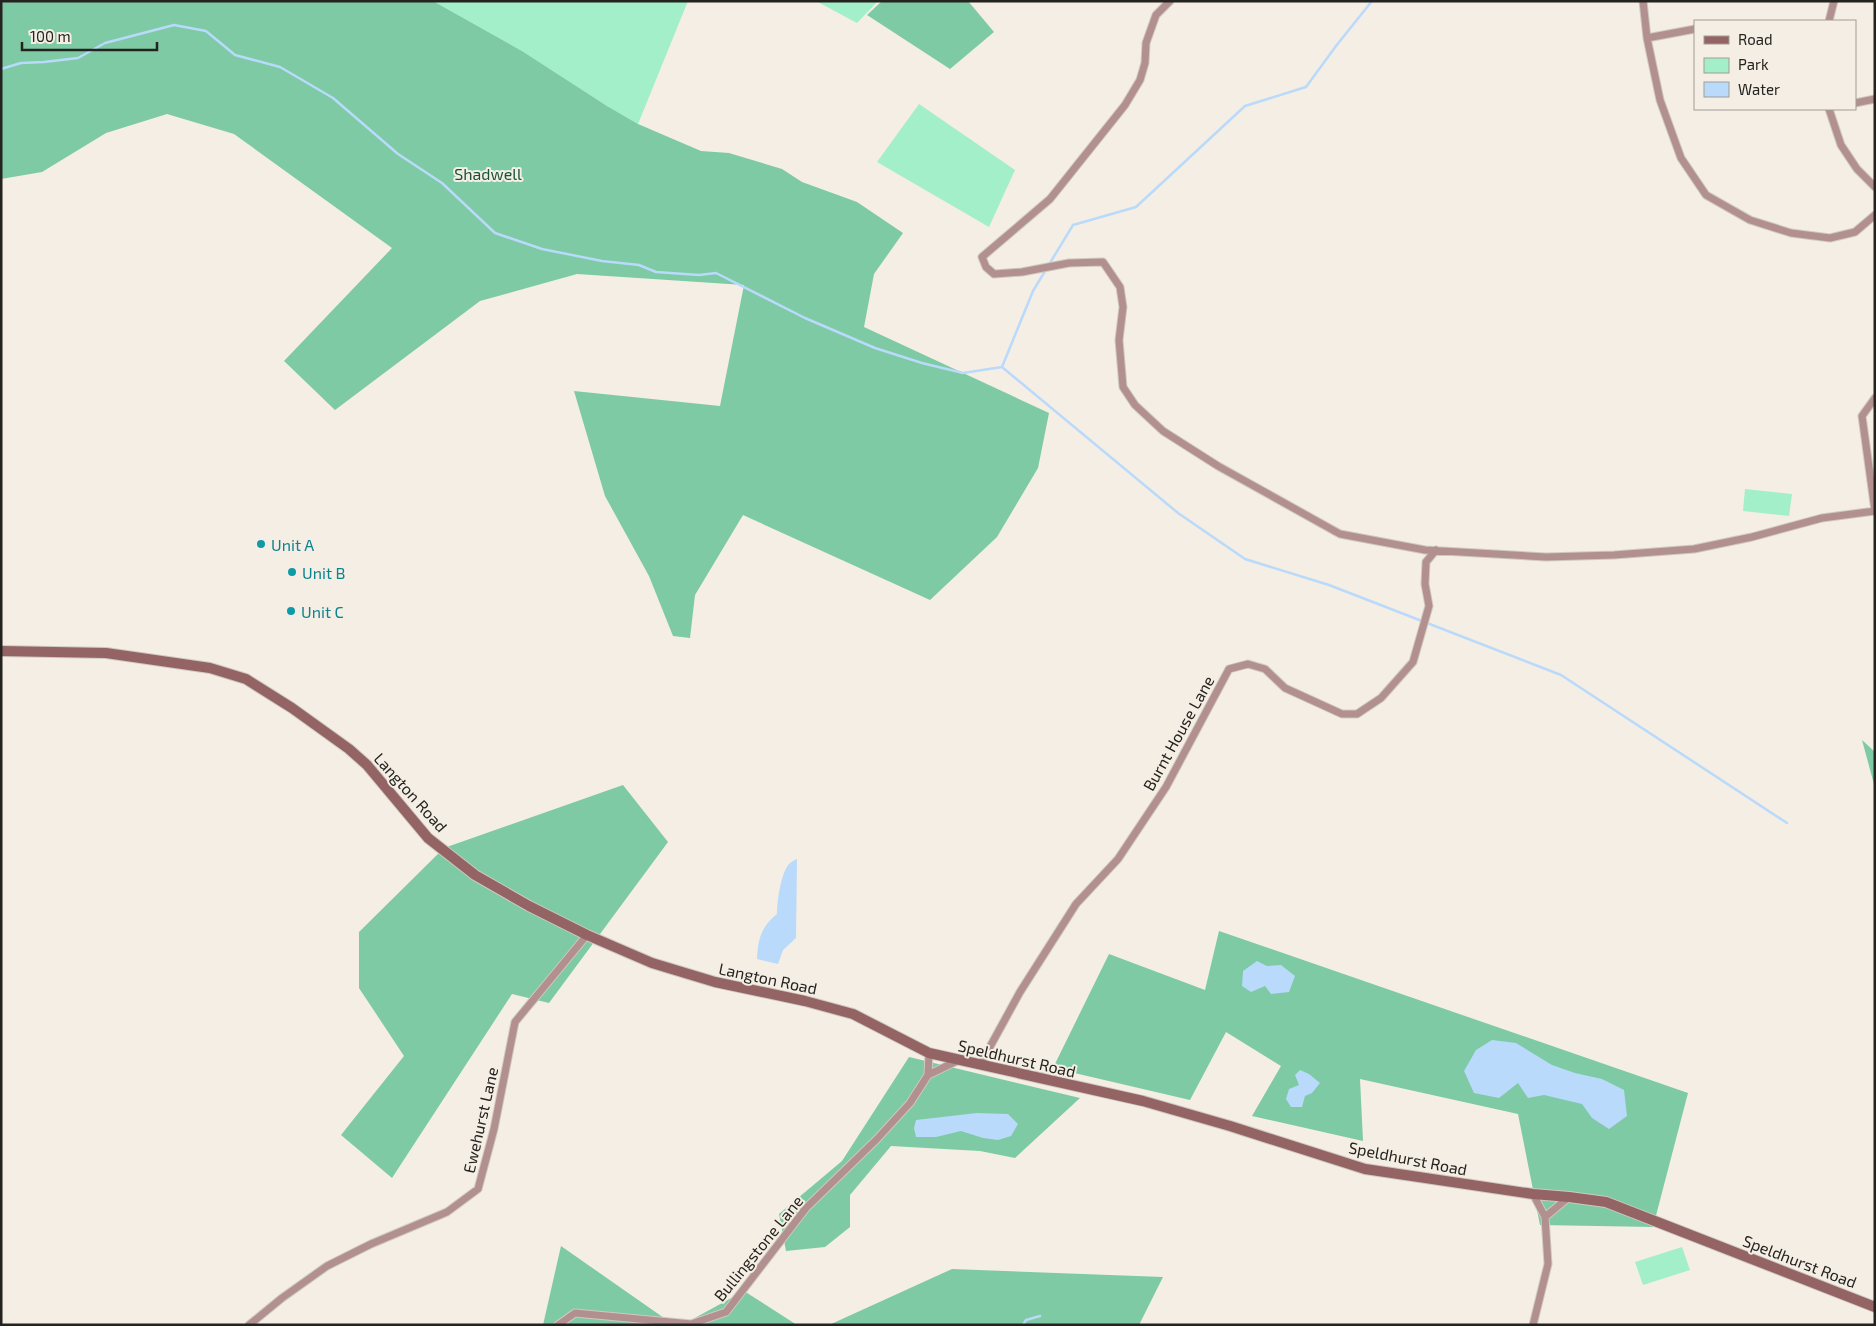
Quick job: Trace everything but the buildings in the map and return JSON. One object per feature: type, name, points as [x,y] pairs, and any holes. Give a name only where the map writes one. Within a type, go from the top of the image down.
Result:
[{"type":"street","points":[[1643,1],[1647,38],[1660,100],[1681,158],[1706,195],[1750,220],[1791,233],[1830,238],[1855,232],[1875,215]]},
{"type":"street","points":[[1829,20],[1834,1]]},
{"type":"street","points":[[1168,2],[1156,15],[1146,43],[1145,62],[1140,80],[1125,105],[1050,199],[982,257],[986,267],[994,274],[1022,272],[1069,263],[1102,262],[1120,287],[1123,307],[1119,340],[1124,387],[1134,405],[1163,431],[1218,466],[1340,534],[1436,550],[1546,557],[1614,555],[1694,549],[1752,537],[1822,518],[1875,511],[1862,416],[1875,398]]},
{"type":"street","points":[[1647,38],[1694,29]]},
{"type":"street","points":[[1856,103],[1875,99]]},
{"type":"street","points":[[1829,110],[1841,145],[1857,168],[1875,188]]},
{"type":"street","name":"Burnt House Lane","points":[[980,1065],[1020,992],[1076,904],[1118,859],[1166,787],[1229,669],[1248,664],[1265,669],[1285,688],[1342,714],[1357,714],[1381,698],[1413,662],[1429,606],[1425,584],[1426,562],[1436,550]]},
{"type":"street","name":"Langton Road","points":[[1,651],[106,653],[210,668],[246,679],[292,708],[368,765],[428,838],[475,875],[529,906],[586,936],[672,970],[715,982],[805,1001],[853,1014],[929,1052]]},
{"type":"street","name":"Ewehurst Lane","points":[[249,1325],[282,1298],[327,1266],[370,1244],[447,1212],[478,1189],[494,1129],[515,1022],[586,936]]},
{"type":"street","name":"Speldhurst Road","points":[[929,1052],[980,1065],[1143,1100],[1365,1169],[1533,1194],[1606,1202],[1875,1307]]},
{"type":"street","name":"Bullingstone Lane","points":[[558,1325],[575,1313],[691,1324],[726,1312],[806,1208],[910,1103],[928,1074],[929,1052]]},
{"type":"street","points":[[928,1074],[959,1060]]},
{"type":"street","points":[[1533,1194],[1545,1217],[1548,1245],[1548,1264],[1533,1325]]},
{"type":"street","points":[[1545,1217],[1569,1197]]},
{"type":"green space","name":"Shadwell","points":[[1,1],[433,1],[522,51],[638,124],[701,151],[729,153],[782,169],[802,182],[857,202],[903,233],[874,274],[864,327],[1049,413],[1038,468],[997,537],[930,600],[743,515],[695,595],[690,638],[673,636],[649,576],[605,496],[574,391],[720,406],[744,285],[577,274],[480,301],[335,410],[284,361],[392,248],[234,134],[167,114],[106,133],[42,172],[1,179]]},
{"type":"green space","points":[[433,1],[688,1],[638,124],[522,51]]},
{"type":"green space","points":[[816,1],[878,1],[857,23]]},
{"type":"green space","points":[[882,1],[968,1],[994,32],[950,69],[867,15]]},
{"type":"green space","points":[[919,104],[1015,170],[989,227],[877,162]]},
{"type":"green space","points":[[1745,489],[1792,494],[1789,516],[1743,511]]},
{"type":"green space","points":[[1862,740],[1875,752],[1875,788]]},
{"type":"green space","points":[[623,785],[668,842],[549,1003],[512,994],[392,1178],[341,1135],[404,1056],[359,988],[359,932],[444,848]]},
{"type":"green space","points":[[1219,931],[1688,1093],[1653,1227],[1540,1225],[1518,1114],[1360,1079],[1363,1141],[1252,1116],[1281,1066],[1226,1032],[1190,1100],[1053,1068],[1109,954],[1205,990]]},
{"type":"green space","points":[[909,1057],[1080,1098],[1015,1158],[980,1151],[891,1146],[850,1195],[850,1227],[825,1247],[786,1251],[779,1214],[842,1161]]},
{"type":"green space","points":[[561,1246],[674,1325],[543,1325]]},
{"type":"green space","points":[[1682,1247],[1690,1270],[1643,1285],[1635,1262]]},
{"type":"green space","points":[[952,1269],[1163,1277],[1139,1325],[829,1325]]},
{"type":"green space","points":[[744,1291],[797,1325],[682,1325]]},
{"type":"water","points":[[797,859],[796,938],[783,950],[778,964],[757,959],[761,934],[767,924],[777,914],[784,873],[790,863]]},
{"type":"water","points":[[1257,961],[1267,966],[1281,965],[1295,976],[1289,992],[1271,994],[1265,986],[1251,992],[1242,986],[1243,971]]},
{"type":"water","points":[[1492,1040],[1516,1043],[1552,1065],[1575,1073],[1602,1079],[1624,1090],[1627,1116],[1609,1129],[1592,1118],[1582,1104],[1544,1095],[1528,1098],[1518,1083],[1499,1098],[1474,1093],[1464,1071],[1476,1050]]},
{"type":"water","points":[[1300,1070],[1309,1074],[1320,1083],[1312,1093],[1305,1096],[1302,1107],[1291,1107],[1286,1099],[1289,1089],[1299,1085],[1295,1075]]},
{"type":"water","points":[[977,1113],[1008,1114],[1018,1124],[1011,1136],[998,1140],[983,1138],[961,1131],[936,1137],[916,1137],[914,1128],[916,1120]]},
{"type":"waterway","points":[[1372,1],[1306,87],[1245,106],[1136,207],[1073,225],[1033,291],[1002,367],[1178,513],[1245,559],[1329,585],[1561,675],[1787,823]]},
{"type":"waterway","points":[[1,69],[21,63],[78,58],[105,43],[174,25],[206,31],[235,55],[280,67],[333,98],[398,154],[442,183],[495,233],[542,249],[602,261],[639,265],[656,272],[699,275],[716,273],[805,318],[875,348],[922,363],[963,373],[1002,367]]},
{"type":"waterway","points":[[1023,1325],[1026,1320],[1040,1316]]},
{"type":"place","name":"Unit A","points":[[261,544]]},
{"type":"place","name":"Unit B","points":[[292,572]]},
{"type":"place","name":"Unit C","points":[[291,611]]}]
